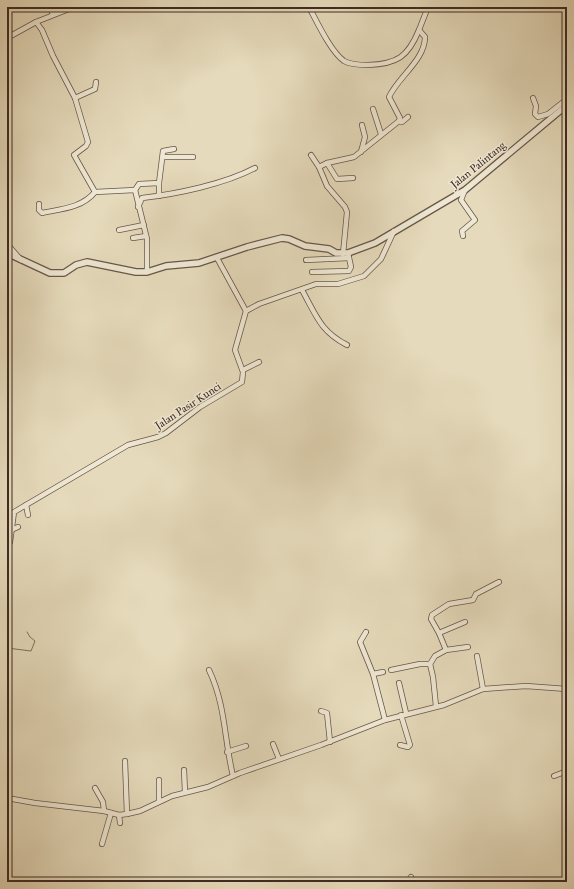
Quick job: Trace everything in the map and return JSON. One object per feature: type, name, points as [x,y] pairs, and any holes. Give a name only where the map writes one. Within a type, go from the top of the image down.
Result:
[{"type":"street","points":[[50,7],[53,14]]},
{"type":"street","points":[[7,38],[53,14],[74,7]]},
{"type":"street","points":[[309,7],[336,53],[345,62],[352,64],[383,65],[398,59],[409,51],[428,7]]},
{"type":"street","points":[[36,22],[42,30],[53,56],[75,98],[88,142],[86,146],[74,154],[95,192]]},
{"type":"street","points":[[399,121],[400,118],[389,96],[419,56],[425,39],[419,30]]},
{"type":"street","points":[[75,98],[95,89],[96,82]]},
{"type":"street","points":[[533,98],[536,106],[535,115],[538,117],[540,127]]},
{"type":"street","points":[[538,117],[554,112],[567,99]]},
{"type":"street","name":"Jalan Palintang","points":[[346,255],[375,243],[465,190],[540,127],[554,112],[567,105]]},
{"type":"street","points":[[373,109],[382,134]]},
{"type":"street","points":[[319,167],[327,163],[354,157],[361,153],[399,121],[402,122],[408,117]]},
{"type":"street","points":[[361,153],[365,137],[362,125]]},
{"type":"street","points":[[159,196],[159,183],[164,151],[174,149]]},
{"type":"street","points":[[311,155],[319,167],[327,186],[345,207],[347,212],[346,255],[351,267],[348,271],[312,272]]},
{"type":"street","points":[[163,157],[193,156]]},
{"type":"street","points":[[327,163],[337,179],[353,178]]},
{"type":"street","points":[[138,207],[142,198],[202,187],[255,168]]},
{"type":"street","points":[[147,272],[146,236],[135,190],[139,184],[159,183]]},
{"type":"street","points":[[39,204],[39,210],[42,213],[66,209],[87,201],[95,192],[135,190]]},
{"type":"street","points":[[463,236],[462,231],[475,220],[461,200],[465,190]]},
{"type":"street","points":[[119,230],[144,225]]},
{"type":"street","points":[[246,311],[259,304],[316,284],[338,284],[364,276],[381,259],[394,231]]},
{"type":"street","points":[[133,238],[146,236]]},
{"type":"street","points":[[7,253],[22,261],[55,273],[64,273],[76,265],[87,262],[136,272],[147,272],[166,266],[196,263],[217,258],[247,247],[282,238],[346,255]]},
{"type":"street","points":[[7,244],[22,261]]},
{"type":"street","points":[[306,260],[346,255]]},
{"type":"street","points":[[217,258],[246,311],[235,350],[243,370],[258,362]]},
{"type":"street","points":[[302,290],[326,331],[332,337],[347,345]]},
{"type":"street","name":"Jalan Pasir Kunci","points":[[7,545],[10,542],[14,512],[128,445],[158,437],[166,433],[200,407],[240,384],[243,379],[243,370]]},
{"type":"street","points":[[26,505],[28,515]]},
{"type":"street","points":[[11,530],[18,527]]},
{"type":"street","points":[[446,650],[432,619],[432,614],[449,604],[473,600],[476,594],[499,582]]},
{"type":"street","points":[[439,633],[466,622]]},
{"type":"street","points":[[366,632],[360,642],[373,674],[385,720]]},
{"type":"street","points":[[436,706],[430,664],[435,656],[446,650],[468,647]]},
{"type":"street","points":[[477,656],[483,689]]},
{"type":"street","points":[[390,670],[417,664],[430,664]]},
{"type":"street","points":[[210,670],[217,686],[225,718],[227,752],[233,776]]},
{"type":"street","points":[[373,674],[383,672]]},
{"type":"street","points":[[399,683],[406,713]]},
{"type":"street","points":[[7,805],[9,799],[104,811],[119,815],[127,814],[140,811],[159,801],[186,792],[208,788],[233,776],[330,742],[385,720],[436,706],[483,689],[531,686],[567,690]]},
{"type":"street","points":[[321,711],[327,713],[330,742]]},
{"type":"street","points":[[400,745],[408,747],[410,745],[401,715]]},
{"type":"street","points":[[273,744],[279,759]]},
{"type":"street","points":[[227,752],[246,746]]},
{"type":"street","points":[[125,761],[127,814]]},
{"type":"street","points":[[184,770],[186,792]]},
{"type":"street","points":[[554,776],[567,771]]},
{"type":"street","points":[[159,780],[159,801]]},
{"type":"street","points":[[95,788],[102,799],[104,811]]},
{"type":"street","points":[[102,844],[111,813]]},
{"type":"street","points":[[119,815],[120,823]]},
{"type":"street","points":[[408,882],[411,877]]},
{"type":"waterway","points":[[7,648],[31,651],[35,641],[27,632]]}]
